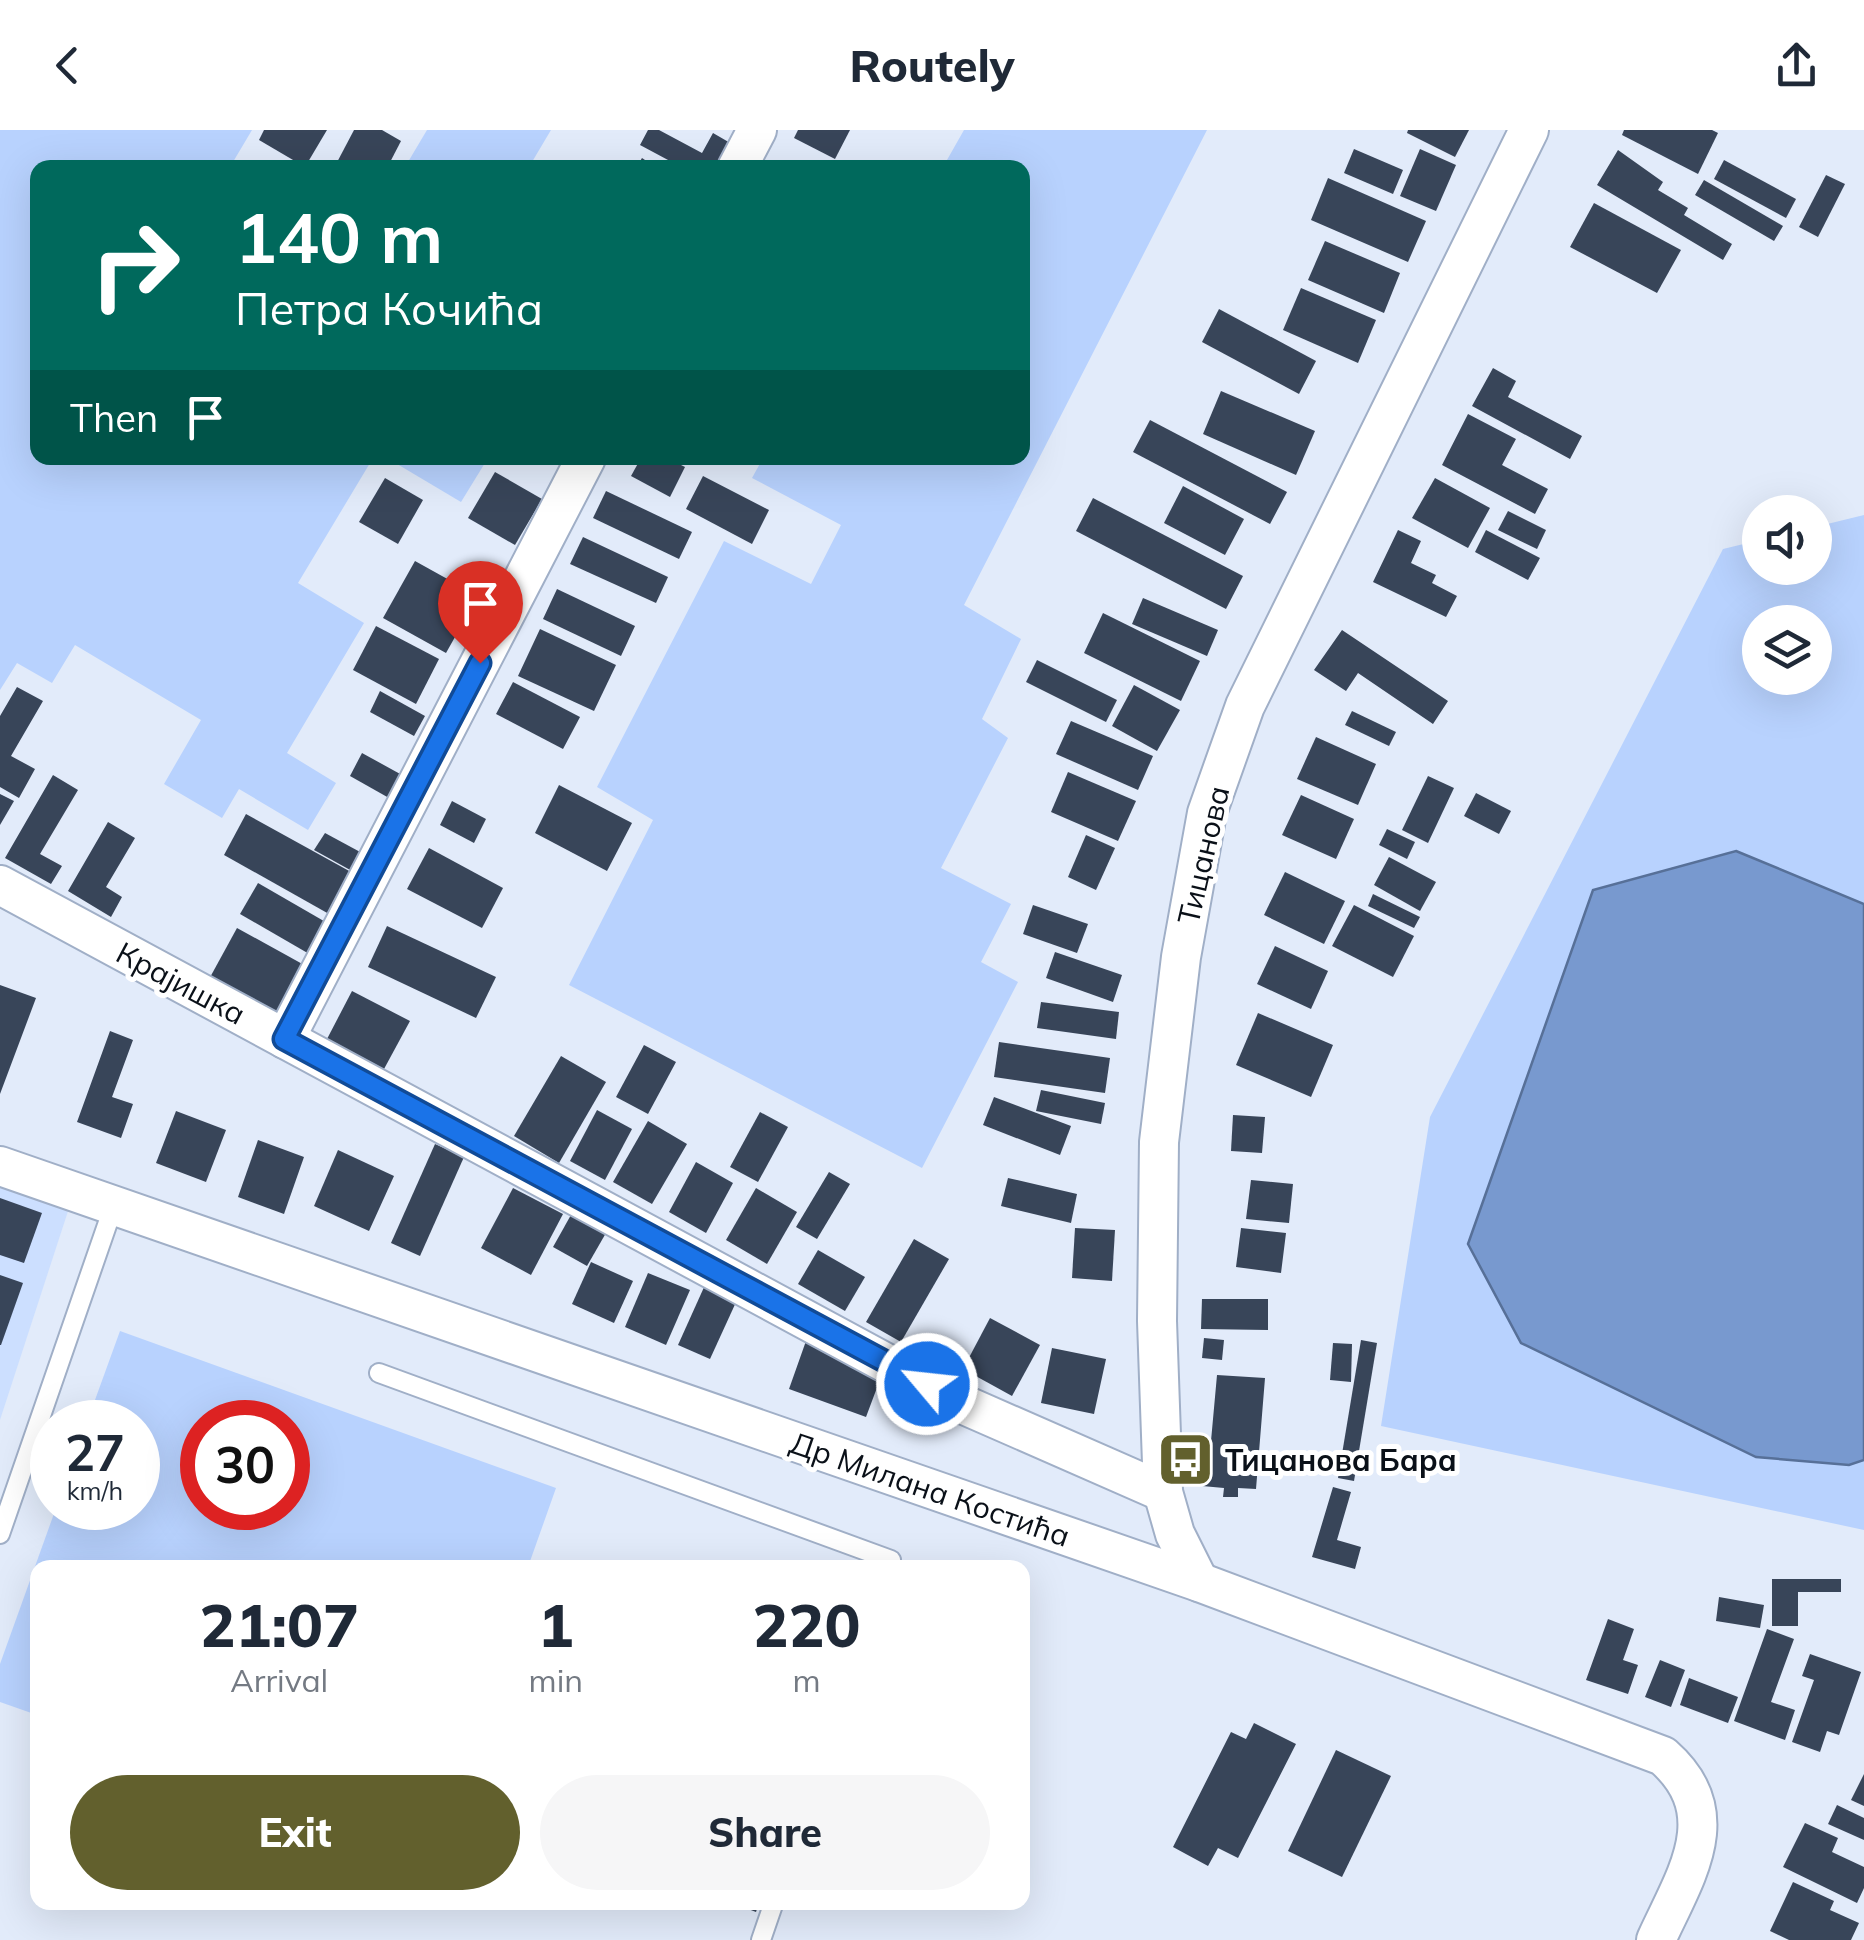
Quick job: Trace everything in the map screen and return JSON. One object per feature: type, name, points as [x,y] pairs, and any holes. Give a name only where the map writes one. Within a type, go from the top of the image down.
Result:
[{"type":"street","points":[[741,160],[756,130]]},
{"type":"street","name":"Тицанова","points":[[1199,1582],[1175,1534],[1162,1492],[1157,1321],[1159,1142],[1181,958],[1207,814],[1245,706],[1529,130]]},
{"type":"street","points":[[284,1039],[582,465]]},
{"type":"street","name":"Крајишка","points":[[0,885],[960,1403],[1162,1492]]},
{"type":"street","name":"Др Милана Костића","points":[[0,1166],[1199,1582],[1663,1756],[1683,1774],[1699,1823],[1696,1852],[1656,1940]]},
{"type":"lane","points":[[0,1534],[114,1206]]},
{"type":"lane","points":[[379,1373],[891,1560]]},
{"type":"lane","points":[[762,1940],[771,1910]]},
{"type":"shaded area","points":[[0,130],[252,130],[234,160],[30,160],[30,465],[369,465],[298,583],[364,623],[287,753],[336,783],[308,830],[239,789],[222,818],[164,784],[201,720],[75,645],[52,683],[17,663],[0,690]]},
{"type":"shaded area","points":[[427,130],[551,130],[533,160],[409,160]]},
{"type":"shaded area","points":[[964,130],[1207,130],[964,605],[1021,639],[982,719],[1008,738],[941,868],[1011,904],[981,962],[1018,982],[922,1168],[569,985],[653,820],[597,787],[724,541],[811,584],[841,525],[752,478],[759,465],[1030,465],[1030,160],[947,160]]},
{"type":"shaded area","points":[[399,465],[484,465],[461,502]]},
{"type":"shaded area","points":[[1864,515],[1864,1530],[1381,1426],[1430,1117],[1723,549],[1742,544],[1742,585],[1832,585],[1832,523]]},
{"type":"shaded area","points":[[1736,851],[1864,904],[1864,1460],[1849,1465],[1756,1457],[1521,1343],[1468,1244],[1593,890]]},
{"type":"shaded area","points":[[0,1179],[71,1202],[0,1420]]},
{"type":"shaded area","points":[[120,1331],[556,1488],[530,1560],[37,1560],[48,1530],[160,1530],[160,1400],[95,1400]]},
{"type":"shaded area","points":[[30,1580],[30,1713],[0,1702],[0,1664]]},
{"type":"building","points":[[264,130],[327,130],[309,160],[293,160],[259,140]]},
{"type":"building","points":[[354,130],[382,130],[401,141],[391,160],[338,160]]},
{"type":"building","points":[[648,130],[659,130],[702,153],[713,133],[732,144],[724,160],[668,160],[640,145]]},
{"type":"building","points":[[798,130],[850,130],[835,159],[794,138]]},
{"type":"building","points":[[1469,130],[1455,157],[1407,133]]},
{"type":"building","points":[[1624,130],[1718,133],[1698,174],[1622,135]]},
{"type":"building","points":[[1354,149],[1403,170],[1393,194],[1344,173]]},
{"type":"building","points":[[1420,149],[1456,165],[1436,211],[1400,196]]},
{"type":"building","points":[[1618,150],[1663,182],[1658,190],[1688,208],[1684,215],[1732,244],[1723,260],[1597,185]]},
{"type":"building","points":[[1724,160],[1796,199],[1786,218],[1714,179]]},
{"type":"building","points":[[1826,175],[1845,184],[1818,237],[1799,227]]},
{"type":"building","points":[[1328,178],[1426,221],[1408,262],[1311,220]]},
{"type":"building","points":[[1704,180],[1783,226],[1774,241],[1695,195]]},
{"type":"building","points":[[1594,203],[1681,250],[1657,293],[1570,247]]},
{"type":"building","points":[[1325,241],[1400,273],[1384,313],[1308,280]]},
{"type":"building","points":[[1301,288],[1376,320],[1358,363],[1283,330]]},
{"type":"building","points":[[1219,309],[1316,361],[1299,394],[1202,342]]},
{"type":"building","points":[[1493,368],[1516,381],[1508,397],[1582,436],[1570,459],[1472,406]]},
{"type":"building","points":[[1221,391],[1315,431],[1296,475],[1203,434]]},
{"type":"building","points":[[1468,414],[1516,439],[1502,465],[1548,489],[1535,514],[1442,465]]},
{"type":"building","points":[[1150,420],[1287,492],[1270,524],[1133,452]]},
{"type":"building","points":[[637,465],[685,467],[670,497],[631,476]]},
{"type":"building","points":[[495,472],[542,499],[515,545],[468,518]]},
{"type":"building","points":[[703,476],[769,510],[752,544],[686,509]]},
{"type":"building","points":[[385,478],[423,500],[398,544],[359,522]]},
{"type":"building","points":[[1435,478],[1490,508],[1468,548],[1412,518]]},
{"type":"building","points":[[1183,486],[1244,519],[1225,555],[1164,523]]},
{"type":"building","points":[[606,491],[692,532],[679,559],[593,518]]},
{"type":"building","points":[[1093,498],[1243,576],[1226,609],[1076,531]]},
{"type":"building","points":[[1508,511],[1546,530],[1537,549],[1498,530]]},
{"type":"building","points":[[1398,530],[1421,541],[1411,563],[1436,575],[1432,583],[1457,596],[1446,617],[1373,582]]},
{"type":"building","points":[[1486,530],[1540,558],[1528,580],[1475,552]]},
{"type":"building","points":[[583,537],[668,577],[656,603],[570,564]]},
{"type":"building","points":[[415,561],[478,596],[446,653],[383,618]]},
{"type":"building","points":[[557,589],[635,626],[621,656],[543,619]]},
{"type":"building","points":[[1143,598],[1218,630],[1207,656],[1132,624]]},
{"type":"building","points":[[1103,613],[1200,661],[1181,701],[1084,653]]},
{"type":"building","points":[[376,626],[439,659],[416,704],[353,670]]},
{"type":"building","points":[[540,629],[616,665],[594,711],[518,676]]},
{"type":"building","points":[[1342,630],[1448,701],[1433,724],[1358,673],[1346,691],[1314,670]]},
{"type":"building","points":[[1037,660],[1117,700],[1106,722],[1026,682]]},
{"type":"building","points":[[513,682],[580,717],[563,749],[496,714]]},
{"type":"building","points":[[1134,685],[1180,710],[1157,751],[1112,726]]},
{"type":"building","points":[[17,687],[43,701],[11,756],[35,769],[19,798],[0,787],[0,716]]},
{"type":"building","points":[[380,691],[425,716],[414,736],[370,712]]},
{"type":"building","points":[[1352,711],[1396,732],[1389,746],[1345,725]]},
{"type":"building","points":[[1071,721],[1153,756],[1138,790],[1056,754]]},
{"type":"building","points":[[1316,737],[1376,764],[1358,805],[1297,779]]},
{"type":"building","points":[[362,753],[402,775],[389,798],[350,776]]},
{"type":"building","points":[[1068,772],[1136,801],[1118,841],[1051,812]]},
{"type":"building","points":[[53,775],[78,790],[40,854],[62,866],[51,884],[5,858]]},
{"type":"building","points":[[1428,776],[1454,788],[1428,843],[1402,830]]},
{"type":"building","points":[[559,785],[632,823],[607,871],[535,833]]},
{"type":"building","points":[[1476,793],[1511,811],[1499,834],[1464,816]]},
{"type":"building","points":[[0,794],[14,801],[0,825]]},
{"type":"building","points":[[1301,795],[1354,819],[1336,859],[1282,835]]},
{"type":"building","points":[[452,801],[486,819],[474,843],[440,825]]},
{"type":"building","points":[[246,814],[351,872],[329,914],[224,855]]},
{"type":"building","points":[[108,822],[135,838],[106,887],[122,897],[111,917],[68,891]]},
{"type":"building","points":[[1387,829],[1415,842],[1407,859],[1379,845]]},
{"type":"building","points":[[325,833],[362,853],[352,871],[314,850]]},
{"type":"building","points":[[1086,835],[1115,848],[1096,890],[1068,877]]},
{"type":"building","points":[[429,848],[503,888],[482,928],[407,889]]},
{"type":"building","points":[[1389,857],[1436,882],[1420,911],[1374,885]]},
{"type":"building","points":[[1285,872],[1345,901],[1324,944],[1264,915]]},
{"type":"building","points":[[258,883],[329,924],[311,955],[240,914]]},
{"type":"building","points":[[1373,894],[1420,917],[1414,928],[1368,906]]},
{"type":"building","points":[[1033,905],[1088,924],[1077,953],[1023,934]]},
{"type":"building","points":[[1354,905],[1414,936],[1393,977],[1332,946]]},
{"type":"building","points":[[387,926],[496,977],[476,1018],[368,967]]},
{"type":"building","points":[[237,928],[306,966],[275,1019],[208,981]]},
{"type":"building","points":[[1275,946],[1328,971],[1311,1009],[1257,984]]},
{"type":"building","points":[[1055,952],[1122,975],[1113,1002],[1046,978]]},
{"type":"building","points":[[0,985],[36,998],[0,1094]]},
{"type":"building","points":[[352,991],[410,1021],[384,1069],[327,1039]]},
{"type":"building","points":[[1041,1002],[1119,1012],[1116,1039],[1037,1028]]},
{"type":"building","points":[[1258,1013],[1333,1045],[1311,1097],[1236,1065]]},
{"type":"building","points":[[110,1031],[133,1040],[112,1097],[133,1104],[121,1138],[77,1122]]},
{"type":"building","points":[[999,1042],[1110,1058],[1105,1093],[994,1077]]},
{"type":"building","points":[[644,1045],[676,1062],[648,1114],[616,1097]]},
{"type":"building","points":[[561,1056],[606,1082],[559,1163],[514,1136]]},
{"type":"building","points":[[1041,1090],[1105,1103],[1101,1124],[1036,1111]]},
{"type":"building","points":[[994,1097],[1071,1126],[1060,1155],[983,1125]]},
{"type":"building","points":[[597,1110],[632,1129],[605,1180],[570,1161]]},
{"type":"building","points":[[176,1111],[226,1130],[206,1182],[156,1163]]},
{"type":"building","points":[[760,1112],[788,1127],[758,1182],[730,1167]]},
{"type":"building","points":[[1233,1115],[1265,1117],[1262,1153],[1231,1151]]},
{"type":"building","points":[[648,1121],[687,1144],[652,1204],[613,1182]]},
{"type":"building","points":[[258,1140],[304,1157],[284,1214],[238,1197]]},
{"type":"building","points":[[435,1144],[464,1157],[420,1256],[391,1243]]},
{"type":"building","points":[[338,1150],[394,1176],[369,1231],[314,1206]]},
{"type":"building","points":[[696,1162],[733,1183],[706,1233],[669,1212]]},
{"type":"building","points":[[829,1172],[850,1184],[817,1239],[796,1227]]},
{"type":"building","points":[[1008,1178],[1077,1194],[1071,1223],[1001,1206]]},
{"type":"building","points":[[1251,1180],[1293,1184],[1289,1223],[1246,1219]]},
{"type":"building","points":[[513,1188],[563,1214],[531,1275],[481,1248]]},
{"type":"building","points":[[756,1188],[797,1212],[767,1264],[726,1240]]},
{"type":"building","points":[[0,1198],[42,1213],[24,1263],[0,1255]]},
{"type":"building","points":[[576,1206],[610,1226],[587,1266],[553,1247]]},
{"type":"building","points":[[1075,1228],[1115,1230],[1112,1281],[1072,1278]]},
{"type":"building","points":[[1241,1228],[1286,1233],[1281,1273],[1236,1267]]},
{"type":"building","points":[[914,1239],[949,1259],[901,1342],[866,1322]]},
{"type":"building","points":[[818,1250],[865,1277],[845,1311],[798,1284]]},
{"type":"building","points":[[591,1262],[633,1281],[614,1323],[572,1304]]},
{"type":"building","points":[[648,1273],[690,1290],[666,1345],[625,1327]]},
{"type":"building","points":[[0,1275],[23,1283],[1,1345],[0,1345]]},
{"type":"building","points":[[705,1285],[737,1300],[710,1359],[678,1345]]},
{"type":"building","points":[[1202,1299],[1268,1299],[1268,1330],[1201,1329]]},
{"type":"building","points":[[990,1318],[1040,1345],[1012,1396],[963,1369]]},
{"type":"building","points":[[1204,1338],[1224,1340],[1222,1360],[1202,1358]]},
{"type":"building","points":[[1361,1340],[1377,1343],[1354,1481],[1338,1478]]},
{"type":"building","points":[[806,1341],[884,1369],[866,1417],[789,1389]]},
{"type":"building","points":[[1333,1343],[1352,1344],[1351,1382],[1330,1380]]},
{"type":"building","points":[[1052,1348],[1106,1359],[1094,1414],[1041,1403]]},
{"type":"building","points":[[1217,1375],[1265,1378],[1256,1489],[1238,1488],[1238,1497],[1223,1497],[1224,1488],[1202,1486],[1205,1454],[1210,1452]]},
{"type":"building","points":[[1333,1487],[1351,1492],[1337,1540],[1361,1547],[1355,1569],[1312,1557]]},
{"type":"building","points":[[1772,1579],[1841,1579],[1841,1592],[1798,1592],[1798,1626],[1772,1626]]},
{"type":"building","points":[[1719,1597],[1764,1605],[1760,1628],[1716,1621]]},
{"type":"building","points":[[1608,1619],[1634,1629],[1623,1660],[1638,1665],[1628,1694],[1586,1680]]},
{"type":"building","points":[[1767,1629],[1794,1639],[1771,1702],[1795,1710],[1785,1740],[1734,1721]]},
{"type":"building","points":[[1810,1654],[1861,1672],[1839,1735],[1827,1731],[1820,1752],[1792,1742],[1814,1680],[1802,1676]]},
{"type":"building","points":[[1660,1660],[1685,1670],[1671,1707],[1645,1697]]},
{"type":"building","points":[[1689,1678],[1738,1697],[1728,1723],[1680,1705]]},
{"type":"building","points":[[1254,1723],[1296,1744],[1238,1858],[1218,1848],[1208,1866],[1173,1847],[1231,1732],[1246,1739]]},
{"type":"building","points":[[1336,1750],[1391,1776],[1342,1877],[1288,1851]]},
{"type":"building","points":[[1864,1774],[1864,1806],[1851,1800]]},
{"type":"building","points":[[1837,1805],[1864,1818],[1864,1840],[1828,1824]]},
{"type":"building","points":[[1805,1823],[1838,1838],[1832,1852],[1864,1867],[1864,1888],[1857,1903],[1783,1867]]},
{"type":"building","points":[[1793,1882],[1834,1901],[1830,1910],[1859,1923],[1851,1940],[1789,1940],[1770,1931]]},
{"type":"place","name":"Тицанова Бара","points":[[1186,1460]]},
{"type":"route","points":[[480,663],[284,1039],[927,1384]]}]
